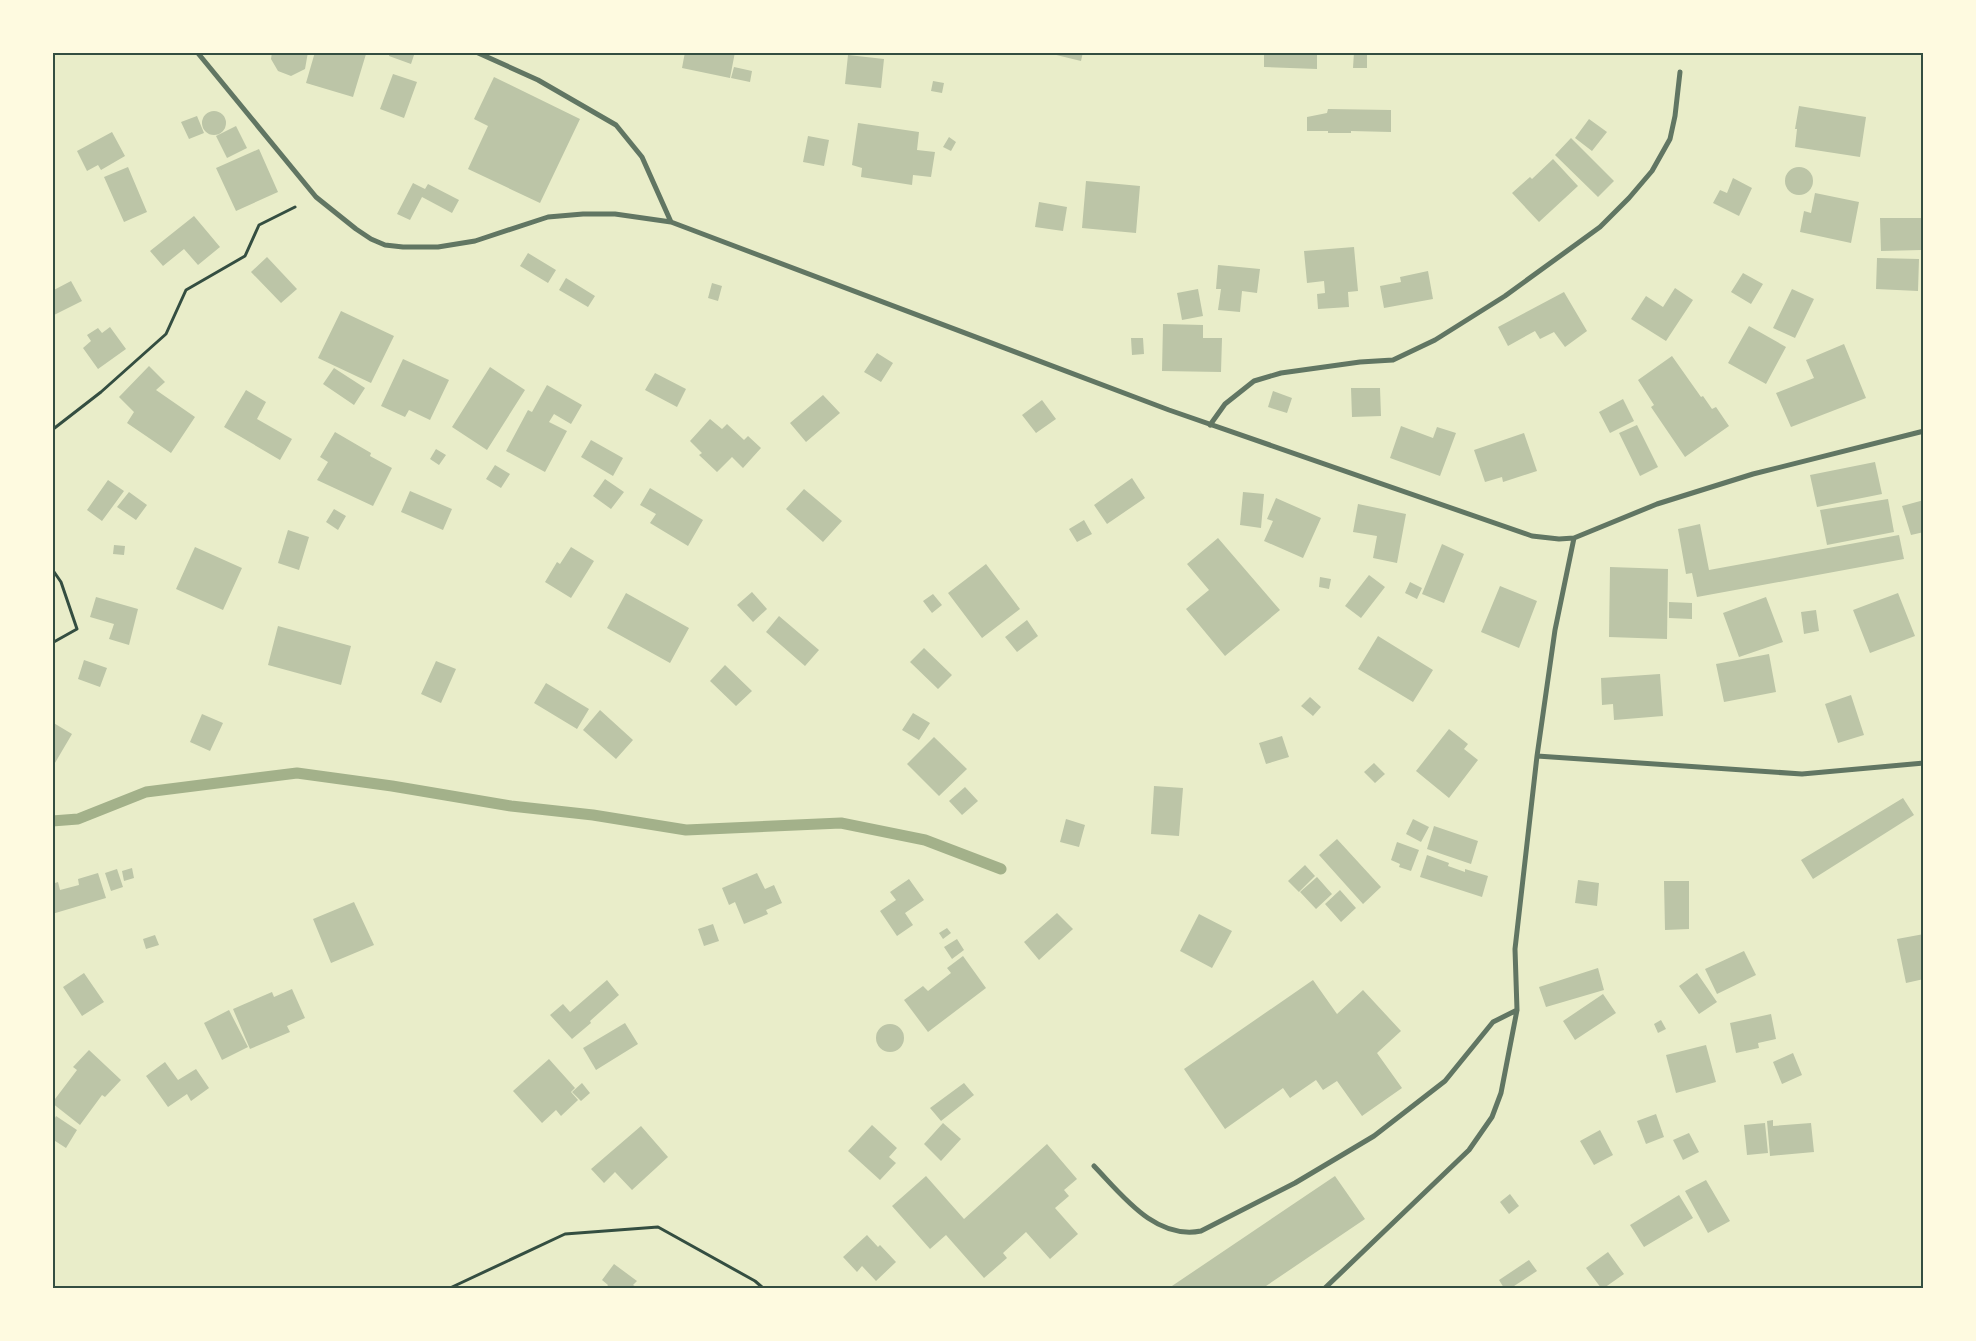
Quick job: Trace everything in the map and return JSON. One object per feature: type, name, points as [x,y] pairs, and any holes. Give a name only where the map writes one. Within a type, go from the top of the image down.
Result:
[{"type":"street","points":[[197,52],[316,197],[371,239],[385,245],[438,247],[474,241],[548,217],[583,214],[615,214],[670,222],[1210,425],[1532,536],[1559,539],[1574,538],[1657,504],[1753,474],[1924,431]]},
{"type":"street","points":[[476,52],[538,80],[616,125],[642,157],[670,222]]},
{"type":"street","points":[[1210,425],[1224,404],[1254,381],[1281,373],[1360,362],[1393,360],[1435,340],[1505,296],[1600,226],[1629,198],[1652,171],[1670,138],[1675,116],[1680,72]]},
{"type":"street","points":[[1325,1288],[1469,1150],[1492,1117],[1501,1094],[1517,1010],[1516,932],[1537,756],[1555,630],[1574,538]]},
{"type":"street","points":[[1537,756],[1802,774],[1924,763]]},
{"type":"street","points":[[1094,1166],[1138,1211],[1156,1222],[1170,1229],[1188,1234],[1201,1231],[1295,1182],[1374,1136],[1445,1081],[1493,1022],[1517,1010]]},
{"type":"path","points":[[52,430],[101,392],[166,334],[186,290],[245,256],[259,225],[316,197]]},
{"type":"path","points":[[52,570],[61,582],[78,629],[52,643]]},
{"type":"path","points":[[450,1288],[565,1234],[658,1227],[755,1281],[763,1288]]},
{"type":"building","points":[[272,52],[308,52],[305,69],[291,76],[278,71],[271,59]]},
{"type":"building","points":[[315,52],[360,52],[366,54],[353,97],[306,83]]},
{"type":"building","points":[[390,52],[415,52],[411,64],[389,56]]},
{"type":"building","points":[[685,52],[735,52],[730,78],[682,68]]},
{"type":"building","points":[[1044,52],[1083,52],[1081,61]]},
{"type":"building","points":[[1264,52],[1317,52],[1317,69],[1264,67]]},
{"type":"building","points":[[1354,52],[1367,52],[1367,68],[1353,68]]},
{"type":"building","points":[[848,55],[884,59],[881,88],[845,84]]},
{"type":"building","points":[[734,67],[752,71],[750,82],[731,78]]},
{"type":"building","points":[[393,74],[417,82],[404,118],[380,109]]},
{"type":"building","points":[[494,77],[580,119],[540,203],[468,169],[488,126],[474,119]]},
{"type":"building","points":[[933,81],[944,83],[942,93],[931,91]]},
{"type":"building","points":[[1799,106],[1866,117],[1860,157],[1795,147],[1797,129],[1795,129]]},
{"type":"building","points":[[1328,109],[1391,110],[1391,132],[1351,131],[1351,133],[1328,133],[1328,131],[1307,131],[1307,117],[1327,113]]},
{"type":"building","points":[[214,111],[222,115],[226,123],[222,131],[214,135],[206,131],[202,123],[206,115]]},
{"type":"building","points":[[197,116],[204,133],[189,139],[181,122]]},
{"type":"building","points":[[1589,119],[1607,132],[1592,151],[1575,138]]},
{"type":"building","points":[[858,123],[919,132],[917,150],[935,152],[931,177],[913,175],[912,185],[861,177],[862,168],[852,165]]},
{"type":"building","points":[[236,126],[247,148],[227,158],[216,136]]},
{"type":"building","points":[[112,132],[125,156],[101,170],[98,165],[87,171],[77,151]]},
{"type":"building","points":[[808,136],[829,140],[824,166],[803,162]]},
{"type":"building","points":[[949,137],[956,142],[951,151],[943,147]]},
{"type":"building","points":[[1571,138],[1614,181],[1598,197],[1555,155]]},
{"type":"building","points":[[259,149],[278,192],[236,211],[216,168]]},
{"type":"building","points":[[1553,159],[1578,186],[1539,222],[1512,193],[1530,177],[1532,179]]},
{"type":"building","points":[[128,167],[147,212],[124,222],[104,177]]},
{"type":"building","points":[[1799,167],[1809,171],[1813,181],[1809,191],[1799,195],[1789,191],[1785,181],[1789,171]]},
{"type":"building","points":[[1733,178],[1752,188],[1739,216],[1713,203],[1720,190],[1727,193]]},
{"type":"building","points":[[1086,181],[1140,186],[1136,233],[1082,228]]},
{"type":"building","points":[[413,183],[425,189],[428,184],[459,200],[452,213],[422,197],[410,220],[397,214]]},
{"type":"building","points":[[1815,193],[1859,202],[1851,243],[1800,232],[1804,211],[1811,213]]},
{"type":"building","points":[[1039,202],[1067,207],[1063,231],[1035,227]]},
{"type":"building","points":[[194,216],[220,247],[198,265],[184,249],[163,266],[150,251]]},
{"type":"building","points":[[1880,218],[1921,218],[1921,250],[1881,251]]},
{"type":"building","points":[[1354,247],[1358,291],[1348,292],[1349,307],[1318,309],[1317,294],[1325,293],[1324,281],[1307,283],[1304,251]]},
{"type":"building","points":[[528,253],[556,270],[548,283],[520,266]]},
{"type":"building","points":[[267,257],[297,289],[281,303],[251,272]]},
{"type":"building","points":[[1877,258],[1919,259],[1918,291],[1876,289]]},
{"type":"building","points":[[1218,265],[1260,269],[1257,293],[1242,291],[1240,312],[1218,310],[1221,289],[1216,289]]},
{"type":"building","points":[[1428,271],[1433,299],[1384,308],[1380,286],[1401,282],[1400,277]]},
{"type":"building","points":[[1743,273],[1763,284],[1751,304],[1731,292]]},
{"type":"building","points":[[566,278],[595,296],[588,307],[559,290]]},
{"type":"building","points":[[71,281],[82,301],[52,316],[52,291]]},
{"type":"building","points":[[712,283],[722,286],[718,301],[708,298]]},
{"type":"building","points":[[1675,288],[1693,300],[1666,341],[1631,319],[1646,296],[1663,307]]},
{"type":"building","points":[[1198,289],[1203,316],[1182,320],[1177,293]]},
{"type":"building","points":[[1792,289],[1814,299],[1795,338],[1773,328]]},
{"type":"building","points":[[1564,292],[1587,331],[1565,347],[1554,332],[1540,339],[1535,331],[1508,346],[1498,327]]},
{"type":"building","points":[[341,311],[394,336],[371,383],[318,358]]},
{"type":"building","points":[[1163,324],[1203,325],[1203,338],[1222,338],[1221,372],[1162,371]]},
{"type":"building","points":[[1749,326],[1786,347],[1766,384],[1728,363]]},
{"type":"building","points":[[110,327],[126,349],[98,369],[83,348],[91,341],[87,335],[98,328],[102,333]]},
{"type":"building","points":[[1131,338],[1143,338],[1144,354],[1132,355]]},
{"type":"building","points":[[1844,344],[1866,398],[1791,427],[1776,393],[1814,378],[1806,360]]},
{"type":"building","points":[[877,353],[893,363],[881,382],[864,372]]},
{"type":"building","points":[[1672,356],[1701,397],[1703,396],[1712,409],[1716,407],[1729,426],[1685,457],[1651,407],[1654,405],[1638,380]]},
{"type":"building","points":[[403,359],[449,380],[430,420],[409,410],[405,417],[381,406]]},
{"type":"building","points":[[149,366],[165,382],[156,390],[195,417],[171,453],[127,423],[134,412],[119,397]]},
{"type":"building","points":[[490,367],[525,390],[487,450],[452,427]]},
{"type":"building","points":[[334,368],[365,388],[354,405],[323,384]]},
{"type":"building","points":[[655,373],[686,389],[677,407],[645,390]]},
{"type":"building","points":[[547,385],[582,405],[571,424],[554,414],[549,422],[567,431],[545,472],[506,451],[528,410],[532,412]]},
{"type":"building","points":[[1351,388],[1380,388],[1381,416],[1352,417]]},
{"type":"building","points":[[246,390],[266,402],[257,419],[292,439],[280,460],[224,427]]},
{"type":"building","points":[[1273,391],[1292,398],[1287,413],[1268,407]]},
{"type":"building","points":[[823,395],[840,413],[806,442],[790,423]]},
{"type":"building","points":[[1623,399],[1634,421],[1610,433],[1599,412]]},
{"type":"building","points":[[1042,400],[1056,419],[1036,433],[1022,415]]},
{"type":"building","points":[[710,419],[722,429],[727,424],[744,440],[748,436],[761,448],[743,468],[732,457],[717,472],[699,455],[702,453],[690,441]]},
{"type":"building","points":[[1637,425],[1658,467],[1640,476],[1619,433]]},
{"type":"building","points":[[1401,426],[1433,438],[1437,427],[1456,433],[1440,476],[1390,458]]},
{"type":"building","points":[[335,432],[371,453],[370,456],[392,468],[373,506],[317,480],[328,462],[320,457]]},
{"type":"building","points":[[1524,433],[1537,471],[1503,482],[1502,477],[1485,482],[1474,450]]},
{"type":"building","points":[[591,440],[623,458],[613,476],[581,457]]},
{"type":"building","points":[[436,449],[446,455],[439,465],[430,459]]},
{"type":"building","points":[[1875,462],[1882,494],[1817,507],[1810,475]]},
{"type":"building","points":[[495,465],[510,474],[501,488],[486,479]]},
{"type":"building","points":[[1132,478],[1145,498],[1107,524],[1094,505]]},
{"type":"building","points":[[605,479],[624,492],[611,509],[593,496]]},
{"type":"building","points":[[108,480],[124,491],[102,521],[87,510]]},
{"type":"building","points":[[650,488],[703,520],[688,546],[650,523],[656,514],[640,505]]},
{"type":"building","points":[[804,489],[842,521],[823,542],[786,509]]},
{"type":"building","points":[[410,491],[452,509],[443,530],[401,512]]},
{"type":"building","points":[[129,492],[147,505],[136,520],[117,507]]},
{"type":"building","points":[[1243,492],[1264,494],[1261,528],[1240,525]]},
{"type":"building","points":[[1276,498],[1321,518],[1303,558],[1264,541],[1273,521],[1267,519]]},
{"type":"building","points":[[1888,499],[1894,532],[1827,545],[1820,510]]},
{"type":"building","points":[[1924,500],[1924,532],[1911,535],[1902,506]]},
{"type":"building","points":[[1358,504],[1406,514],[1397,563],[1373,558],[1377,536],[1353,532]]},
{"type":"building","points":[[334,509],[346,516],[338,530],[326,522]]},
{"type":"building","points":[[1084,520],[1092,534],[1077,542],[1069,529]]},
{"type":"building","points":[[1700,524],[1709,570],[1899,535],[1904,559],[1697,597],[1692,573],[1686,574],[1678,529]]},
{"type":"building","points":[[288,530],[309,537],[299,570],[278,563]]},
{"type":"building","points":[[1218,538],[1280,610],[1225,656],[1186,609],[1209,590],[1187,564]]},
{"type":"building","points":[[1442,544],[1464,554],[1444,603],[1422,594]]},
{"type":"building","points":[[114,545],[125,546],[124,555],[113,554]]},
{"type":"building","points":[[195,547],[242,568],[223,610],[176,589]]},
{"type":"building","points":[[571,547],[594,561],[571,598],[545,582],[557,562],[560,564]]},
{"type":"building","points":[[986,564],[1020,609],[982,638],[948,593]]},
{"type":"building","points":[[1610,567],[1668,569],[1667,639],[1609,637]]},
{"type":"building","points":[[1369,575],[1385,587],[1361,618],[1345,606]]},
{"type":"building","points":[[1320,577],[1331,579],[1329,589],[1319,587]]},
{"type":"building","points":[[1410,582],[1422,588],[1417,599],[1405,593]]},
{"type":"building","points":[[1500,586],[1537,601],[1519,648],[1481,632]]},
{"type":"building","points":[[752,592],[767,609],[753,622],[737,605]]},
{"type":"building","points":[[626,593],[689,628],[670,663],[607,628]]},
{"type":"building","points":[[1898,593],[1915,636],[1870,653],[1853,610]]},
{"type":"building","points":[[933,594],[942,605],[932,613],[923,601]]},
{"type":"building","points":[[96,597],[138,609],[129,645],[109,639],[114,624],[90,617]]},
{"type":"building","points":[[1766,597],[1783,642],[1739,657],[1723,613]]},
{"type":"building","points":[[1669,602],[1692,603],[1692,619],[1669,618]]},
{"type":"building","points":[[1816,610],[1819,631],[1804,634],[1801,612]]},
{"type":"building","points":[[779,616],[819,650],[805,666],[766,632]]},
{"type":"building","points":[[1027,620],[1038,636],[1017,652],[1005,637]]},
{"type":"building","points":[[278,626],[351,646],[341,685],[268,665]]},
{"type":"building","points":[[1378,636],[1433,670],[1413,702],[1358,669]]},
{"type":"building","points":[[924,648],[952,675],[938,689],[910,662]]},
{"type":"building","points":[[1769,654],[1776,692],[1724,702],[1716,664]]},
{"type":"building","points":[[84,660],[107,668],[100,687],[78,679]]},
{"type":"building","points":[[436,661],[456,669],[441,703],[421,694]]},
{"type":"building","points":[[725,665],[752,691],[736,706],[710,681]]},
{"type":"building","points":[[1660,674],[1663,716],[1614,720],[1613,704],[1602,705],[1601,678]]},
{"type":"building","points":[[546,683],[589,709],[577,729],[534,703]]},
{"type":"building","points":[[1851,695],[1864,735],[1838,743],[1825,704]]},
{"type":"building","points":[[1310,697],[1321,707],[1313,716],[1301,706]]},
{"type":"building","points":[[600,710],[633,740],[616,759],[583,730]]},
{"type":"building","points":[[913,713],[930,723],[919,740],[902,730]]},
{"type":"building","points":[[202,714],[223,723],[210,751],[190,742]]},
{"type":"building","points":[[52,722],[72,734],[52,768]]},
{"type":"building","points":[[1449,729],[1468,744],[1464,749],[1478,760],[1449,798],[1416,771]]},
{"type":"building","points":[[1282,736],[1289,757],[1266,764],[1259,743]]},
{"type":"building","points":[[934,737],[967,769],[939,796],[907,764]]},
{"type":"building","points":[[1374,763],[1385,774],[1375,783],[1364,772]]},
{"type":"building","points":[[1154,786],[1183,788],[1179,836],[1151,834]]},
{"type":"building","points":[[965,787],[978,801],[962,815],[949,801]]},
{"type":"building","points":[[1903,798],[1914,815],[1813,879],[1801,860]]},
{"type":"building","points":[[1066,819],[1085,825],[1079,847],[1060,842]]},
{"type":"building","points":[[1413,819],[1429,827],[1421,842],[1406,834]]},
{"type":"building","points":[[1434,826],[1478,841],[1471,864],[1427,849]]},
{"type":"building","points":[[1337,839],[1381,887],[1363,904],[1319,855]]},
{"type":"building","points":[[1397,842],[1419,850],[1411,871],[1399,867],[1400,864],[1391,860]]},
{"type":"building","points":[[1427,855],[1449,863],[1448,866],[1465,872],[1465,869],[1488,876],[1482,897],[1420,877]]},
{"type":"building","points":[[1305,865],[1315,876],[1299,892],[1288,881]]},
{"type":"building","points":[[132,868],[134,878],[124,881],[122,871]]},
{"type":"building","points":[[117,869],[123,887],[111,891],[105,873]]},
{"type":"building","points":[[98,873],[106,898],[52,914],[52,884],[58,882],[60,890],[79,885],[78,879]]},
{"type":"building","points":[[757,873],[765,889],[774,885],[782,903],[766,910],[768,914],[744,924],[735,902],[729,905],[722,888]]},
{"type":"building","points":[[1317,877],[1332,894],[1316,909],[1300,892]]},
{"type":"building","points":[[909,879],[924,900],[905,913],[913,925],[897,936],[880,911],[896,900],[890,892]]},
{"type":"building","points":[[1578,880],[1599,883],[1597,906],[1575,903]]},
{"type":"building","points":[[1664,881],[1689,881],[1689,929],[1665,930]]},
{"type":"building","points":[[1340,890],[1356,908],[1341,922],[1325,904]]},
{"type":"building","points":[[354,902],[374,945],[331,963],[313,919]]},
{"type":"building","points":[[1057,913],[1073,929],[1039,960],[1024,942]]},
{"type":"building","points":[[1199,914],[1232,931],[1212,968],[1180,951]]},
{"type":"building","points":[[713,924],[719,941],[704,946],[698,929]]},
{"type":"building","points":[[947,928],[951,933],[943,939],[939,933]]},
{"type":"building","points":[[1924,934],[1924,979],[1906,983],[1897,939]]},
{"type":"building","points":[[155,935],[159,945],[146,949],[143,939]]},
{"type":"building","points":[[957,939],[964,950],[952,959],[944,947]]},
{"type":"building","points":[[1744,951],[1756,975],[1717,994],[1705,969]]},
{"type":"building","points":[[963,956],[986,988],[928,1032],[904,1000],[923,986],[928,991],[951,973],[947,968]]},
{"type":"building","points":[[1598,968],[1604,990],[1546,1007],[1539,987]]},
{"type":"building","points":[[84,973],[104,1002],[82,1016],[63,987]]},
{"type":"building","points":[[1697,973],[1717,1002],[1699,1014],[1679,986]]},
{"type":"building","points":[[607,980],[619,995],[572,1039],[550,1015],[563,1004],[570,1012]]},
{"type":"building","points":[[1313,980],[1337,1014],[1363,990],[1401,1031],[1377,1053],[1402,1088],[1362,1116],[1337,1081],[1323,1090],[1316,1080],[1290,1098],[1283,1088],[1225,1129],[1184,1069]]},
{"type":"building","points":[[292,989],[305,1018],[287,1026],[290,1032],[250,1049],[233,1009],[272,992],[274,997]]},
{"type":"building","points":[[1603,994],[1616,1013],[1575,1040],[1563,1021]]},
{"type":"building","points":[[229,1010],[248,1047],[222,1060],[204,1023]]},
{"type":"building","points":[[1771,1014],[1776,1039],[1758,1043],[1759,1048],[1736,1053],[1730,1023]]},
{"type":"building","points":[[1661,1020],[1666,1029],[1658,1033],[1654,1024]]},
{"type":"building","points":[[625,1023],[638,1044],[596,1070],[583,1048]]},
{"type":"building","points":[[890,1024],[900,1028],[904,1038],[900,1048],[890,1052],[880,1048],[876,1038],[880,1028]]},
{"type":"building","points":[[1706,1045],[1716,1082],[1676,1093],[1666,1055]]},
{"type":"building","points":[[89,1050],[121,1080],[105,1097],[102,1095],[80,1125],[52,1103],[77,1070],[73,1067]]},
{"type":"building","points":[[1793,1053],[1802,1075],[1782,1084],[1773,1062]]},
{"type":"building","points":[[549,1059],[575,1088],[571,1092],[578,1100],[561,1116],[556,1110],[542,1123],[513,1091]]},
{"type":"building","points":[[165,1062],[178,1080],[196,1069],[209,1088],[191,1101],[187,1094],[168,1107],[146,1076]]},
{"type":"building","points":[[582,1083],[590,1093],[581,1101],[572,1092]]},
{"type":"building","points":[[964,1083],[974,1095],[941,1121],[930,1108]]},
{"type":"building","points":[[1656,1114],[1664,1137],[1646,1144],[1637,1121]]},
{"type":"building","points":[[56,1116],[77,1130],[66,1148],[52,1139],[52,1117],[55,1118]]},
{"type":"building","points":[[1773,1120],[1773,1126],[1811,1123],[1814,1152],[1770,1156],[1767,1121]]},
{"type":"building","points":[[943,1123],[961,1139],[941,1161],[924,1144]]},
{"type":"building","points":[[1765,1123],[1768,1153],[1747,1155],[1744,1125]]},
{"type":"building","points":[[872,1125],[897,1148],[889,1157],[896,1163],[880,1180],[848,1151]]},
{"type":"building","points":[[641,1126],[668,1157],[632,1190],[615,1172],[604,1183],[591,1169]]},
{"type":"building","points":[[1600,1130],[1613,1155],[1594,1165],[1580,1141]]},
{"type":"building","points":[[1689,1133],[1699,1152],[1683,1160],[1673,1140]]},
{"type":"building","points":[[1047,1144],[1077,1179],[1064,1190],[1069,1196],[1055,1208],[1078,1234],[1050,1259],[1026,1232],[1003,1253],[1007,1258],[984,1278],[946,1235],[930,1249],[892,1206],[926,1176],[964,1219]]},
{"type":"building","points":[[1335,1176],[1365,1219],[1263,1288],[1169,1288]]},
{"type":"building","points":[[1706,1180],[1730,1221],[1708,1233],[1685,1191]]},
{"type":"building","points":[[1510,1194],[1519,1206],[1509,1214],[1500,1202]]},
{"type":"building","points":[[1679,1195],[1693,1218],[1644,1247],[1630,1225]]},
{"type":"building","points":[[867,1235],[878,1247],[880,1245],[896,1262],[876,1281],[862,1266],[857,1272],[843,1257]]},
{"type":"building","points":[[1608,1252],[1624,1274],[1604,1288],[1601,1288],[1586,1268]]},
{"type":"building","points":[[1529,1260],[1537,1271],[1511,1288],[1504,1288],[1499,1280]]},
{"type":"building","points":[[614,1264],[637,1281],[633,1285],[638,1288],[606,1288],[608,1285],[602,1280]]},
{"type":"waterway","points":[[52,821],[78,819],[146,792],[297,773],[392,786],[511,806],[593,815],[686,830],[841,823],[925,840],[1001,869]]}]
